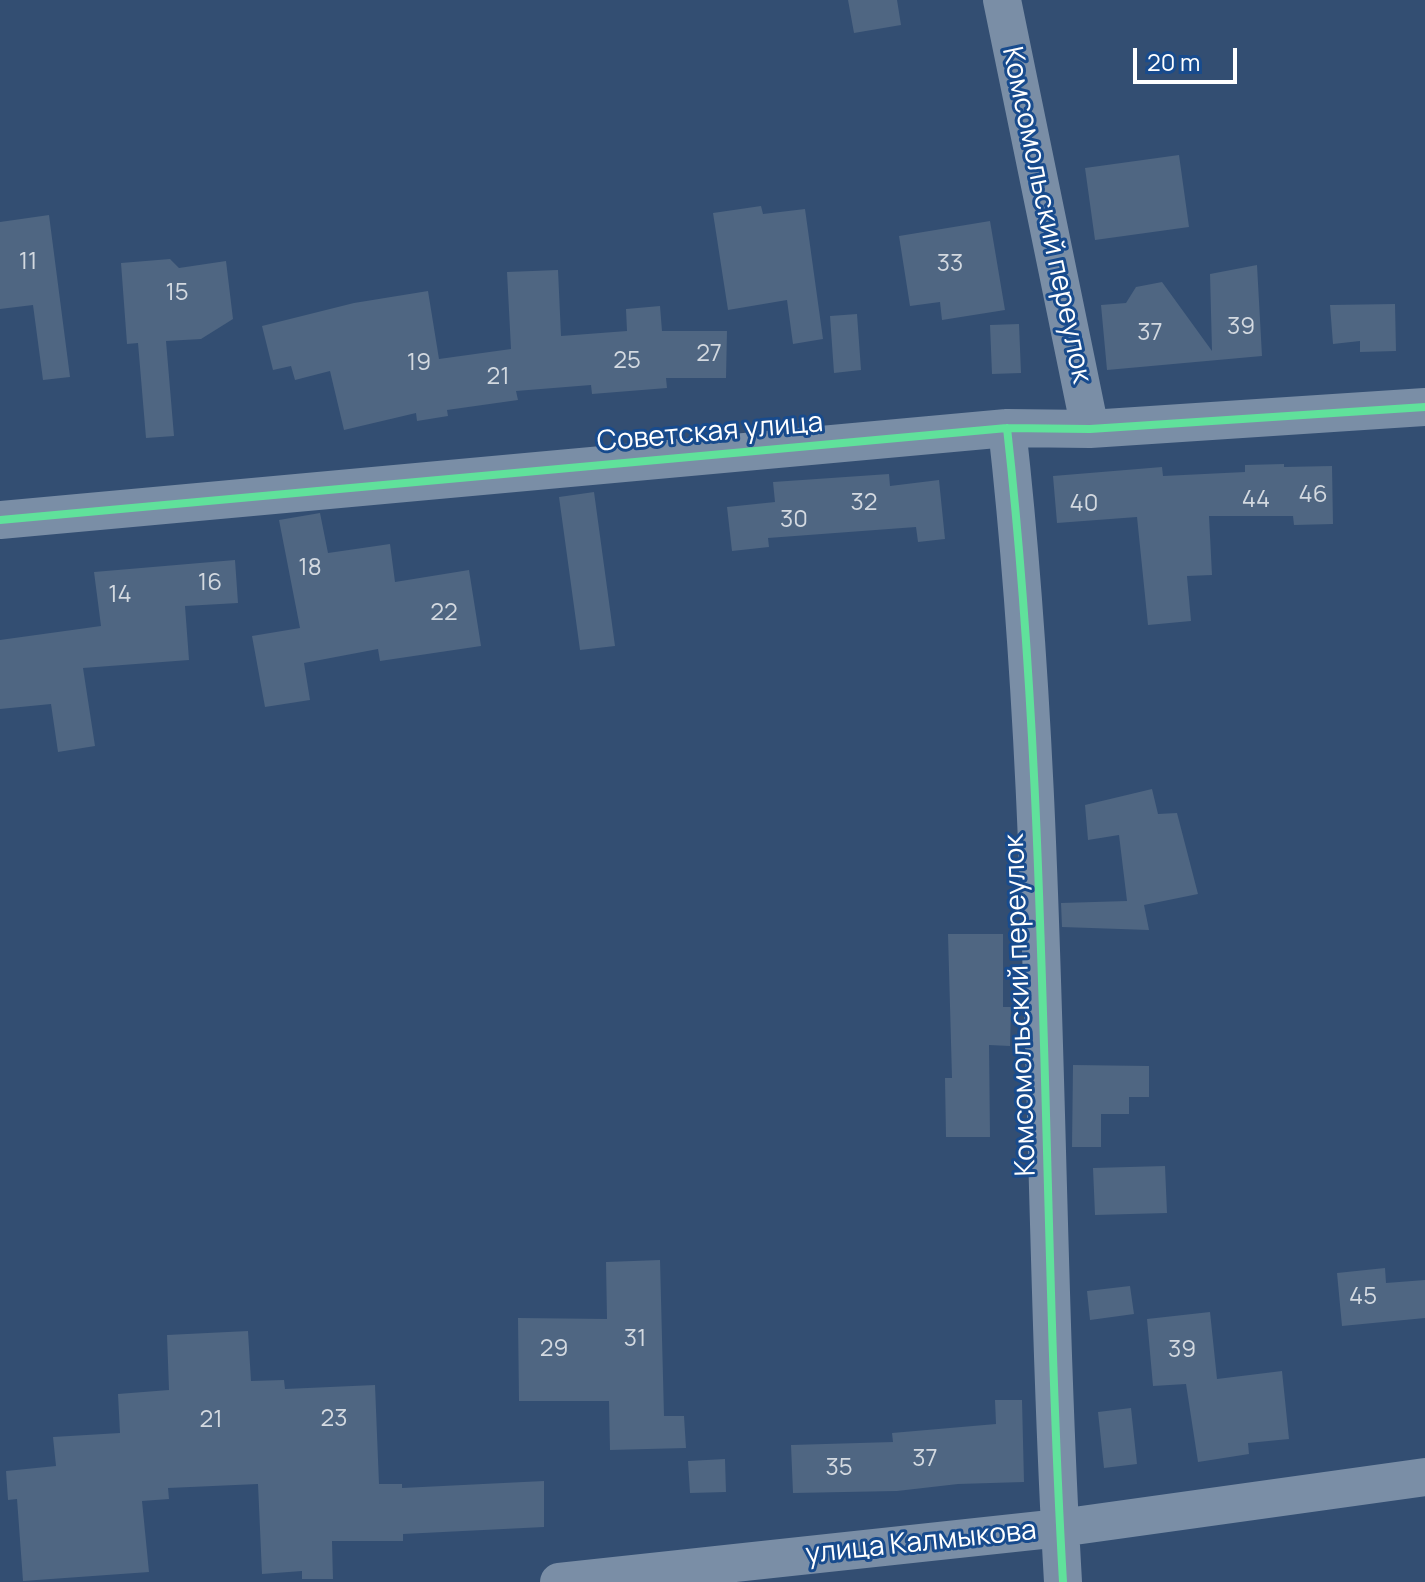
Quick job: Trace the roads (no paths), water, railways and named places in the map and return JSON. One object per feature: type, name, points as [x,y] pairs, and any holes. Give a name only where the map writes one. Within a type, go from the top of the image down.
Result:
[{"type":"street","name":"Комсомольский переулок","points":[[1002,0],[1090,429]]},
{"type":"street","name":"Советская улица","points":[[0,520],[1007,428],[1090,429],[1425,407]]},
{"type":"street","name":"Комсомольский переулок","points":[[1007,428],[1016,511],[1043,951],[1063,1582]]},
{"type":"street","name":"улица Калмыкова","points":[[559,1582],[1060,1528],[1425,1477]]}]
